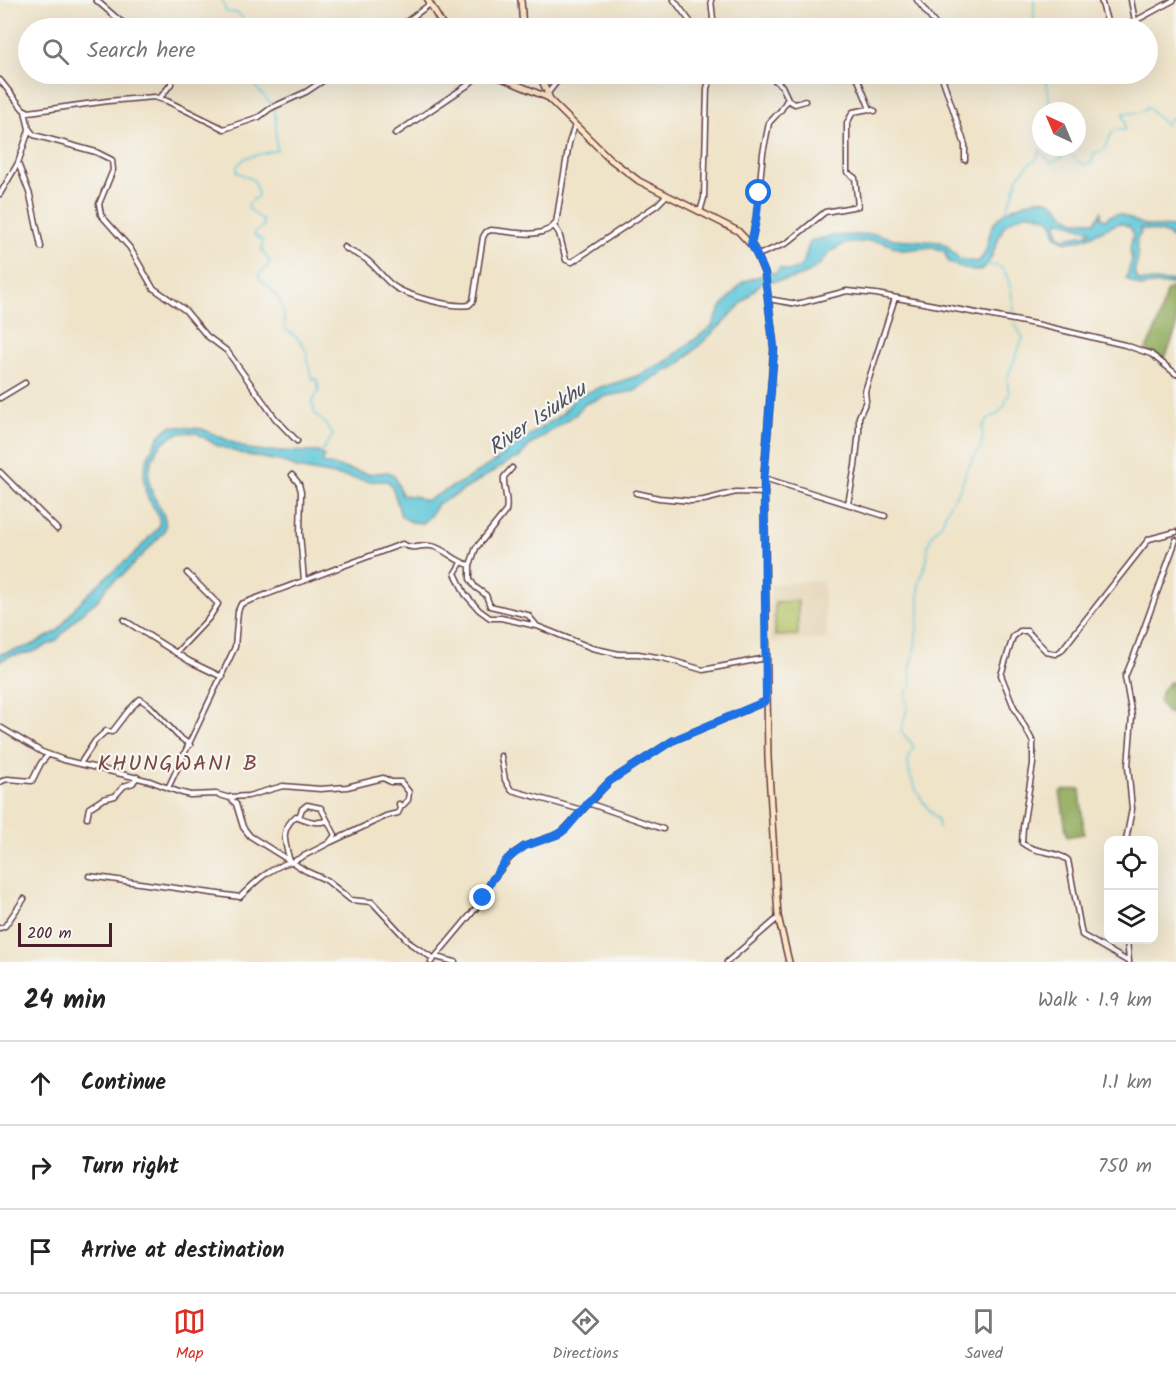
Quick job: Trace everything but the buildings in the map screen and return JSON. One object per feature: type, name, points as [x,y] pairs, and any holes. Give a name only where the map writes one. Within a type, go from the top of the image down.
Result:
[{"type":"street","points":[[96,0],[117,18]]},
{"type":"street","points":[[521,0],[522,18]]},
{"type":"street","points":[[674,0],[688,18]]},
{"type":"street","points":[[711,0],[713,18]]},
{"type":"street","points":[[917,0],[930,18]]},
{"type":"street","points":[[1101,0],[1106,18]]},
{"type":"street","points":[[1131,0],[1134,18]]},
{"type":"street","points":[[1140,18],[1171,1]]},
{"type":"street","points":[[410,18],[429,2],[438,18]]},
{"type":"street","points":[[0,80],[25,111],[29,129],[34,135],[96,152],[112,160],[113,170],[99,204],[101,215],[130,248],[151,285],[185,310],[207,336],[227,351],[278,423],[297,441]]},
{"type":"street","points":[[160,98],[171,84]]},
{"type":"street","points":[[25,111],[119,100],[160,98],[223,129],[257,118],[273,107],[318,84]]},
{"type":"street","points":[[395,134],[469,84]]},
{"type":"street","points":[[519,84],[548,95]]},
{"type":"street","points":[[543,84],[548,95],[621,168],[666,196],[735,229],[751,244],[765,274],[774,352],[764,478],[766,701],[778,918],[789,962]]},
{"type":"street","points":[[548,95],[556,84]]},
{"type":"street","points":[[700,212],[704,198],[706,91],[708,84]]},
{"type":"street","points":[[780,84],[787,100],[795,104],[805,101]]},
{"type":"street","points":[[758,255],[787,243],[825,212],[858,206],[855,178],[847,172],[847,123],[854,112],[873,110],[860,84]]},
{"type":"street","points":[[944,84],[964,144],[965,160]]},
{"type":"street","points":[[751,244],[769,123],[787,100]]},
{"type":"street","points":[[344,247],[366,259],[388,282],[404,292],[433,300],[469,305],[473,301],[483,237],[486,232],[491,230],[530,233],[548,230],[554,226],[558,217],[569,143],[575,124]]},
{"type":"street","points":[[0,194],[18,163],[29,129]]},
{"type":"street","points":[[18,163],[30,195],[41,247]]},
{"type":"street","points":[[554,226],[559,233],[566,260],[572,262],[662,202],[666,196]]},
{"type":"street","points":[[768,298],[797,304],[853,291],[1040,325],[1137,348],[1157,358],[1176,374]]},
{"type":"street","points":[[848,504],[860,430],[859,417],[864,409],[865,391],[895,298]]},
{"type":"street","points":[[0,398],[25,383]]},
{"type":"street","points":[[512,468],[504,477],[508,505],[506,511],[476,548],[470,565],[470,579],[475,587],[486,595],[490,606],[528,615],[537,626]]},
{"type":"street","points":[[0,472],[57,529]]},
{"type":"street","points":[[291,475],[299,484],[302,492],[300,533],[304,581]]},
{"type":"street","points":[[764,478],[885,516]]},
{"type":"street","points":[[636,493],[666,499],[696,501],[736,492],[765,493]]},
{"type":"street","points":[[1129,962],[1082,934],[1068,860],[1062,856],[1035,850],[1022,843],[1033,764],[1033,742],[1001,675],[1011,640],[1015,634],[1020,631],[1027,632],[1047,652],[1055,654],[1061,651],[1149,539],[1176,532]]},
{"type":"street","points":[[1127,836],[1132,809],[1128,766],[1132,716],[1125,676],[1176,540]]},
{"type":"street","points":[[168,788],[235,647],[238,611],[241,604],[402,544],[412,549],[423,546],[435,547],[460,563],[470,565]]},
{"type":"street","points":[[460,563],[455,573],[465,594],[490,618],[501,618],[537,626],[606,651],[649,655],[703,670],[766,658]]},
{"type":"street","points":[[176,653],[209,618],[218,604],[187,573]]},
{"type":"street","points":[[124,620],[176,653],[222,677]]},
{"type":"street","points":[[81,764],[98,737],[106,730],[112,732],[140,699],[146,702],[178,736],[190,745]]},
{"type":"street","points":[[434,959],[477,907],[507,859],[525,846],[561,833],[610,781],[672,741],[766,701]]},
{"type":"street","points":[[0,727],[48,755],[137,777],[190,795],[216,794],[230,798],[283,786],[320,789],[347,788],[383,778],[391,782],[401,782],[409,792],[408,800],[400,806],[398,813],[386,816],[291,862],[276,866],[240,897],[89,876]]},
{"type":"street","points":[[0,782],[7,779],[32,781],[48,755]]},
{"type":"street","points":[[501,756],[505,780],[511,790],[582,810]]},
{"type":"street","points":[[87,818],[89,808],[103,799],[116,796],[124,786],[133,783],[137,777]]},
{"type":"street","points":[[236,804],[240,796]]},
{"type":"street","points":[[230,798],[236,804],[246,832],[257,841],[313,875],[326,880],[353,902],[372,902],[411,944],[434,959],[455,962]]},
{"type":"street","points":[[588,803],[663,829]]},
{"type":"street","points":[[298,817],[302,809],[309,805],[321,808],[335,835],[325,845]]},
{"type":"street","points":[[291,862],[284,833],[291,821],[296,816],[310,822],[327,821]]},
{"type":"street","points":[[0,928],[5,926],[24,899]]},
{"type":"street","points":[[727,962],[778,918]]},
{"type":"street","points":[[1127,944],[1129,962]]},
{"type":"shaded area","points":[[823,580],[827,639],[770,642],[770,584]]},
{"type":"green space","points":[[1176,287],[1176,330],[1164,361],[1146,349],[1157,326],[1166,292]]},
{"type":"green space","points":[[798,601],[798,635],[775,636],[775,602]]},
{"type":"green space","points":[[1170,682],[1176,683],[1176,716],[1166,712],[1159,701],[1162,690]]},
{"type":"green space","points":[[1080,789],[1084,834],[1067,837],[1060,792]]},
{"type":"water","points":[[1037,199],[1051,201],[1066,216],[1075,221],[1095,222],[1101,212],[1101,218],[1105,220],[1116,214],[1148,226],[1176,228],[1176,241],[1162,233],[1140,228],[1141,233],[1137,242],[1138,260],[1134,273],[1139,281],[1176,280],[1176,283],[1141,287],[1126,279],[1132,260],[1130,249],[1133,234],[1130,227],[1121,223],[1071,242],[1056,236],[1052,220],[1033,214],[1022,215],[1005,225],[990,259],[982,269],[976,271],[949,263],[944,251],[932,247],[903,250],[883,242],[844,244],[831,251],[808,273],[792,279],[762,282],[677,366],[654,377],[635,391],[606,396],[585,404],[575,415],[529,446],[518,459],[513,459],[437,504],[430,516],[422,523],[411,522],[401,516],[393,489],[388,481],[368,481],[297,468],[283,462],[243,454],[216,445],[197,433],[176,434],[160,446],[149,472],[152,492],[164,515],[163,533],[124,574],[108,585],[97,601],[80,614],[56,641],[33,652],[10,656],[0,661],[0,654],[30,646],[58,631],[76,606],[133,555],[158,528],[158,516],[146,492],[144,472],[147,459],[155,444],[163,432],[171,426],[202,429],[248,449],[319,452],[324,456],[322,463],[368,474],[388,472],[395,477],[402,495],[428,500],[497,460],[512,447],[562,414],[576,397],[637,376],[667,361],[712,326],[722,306],[743,282],[771,272],[775,274],[780,268],[787,271],[801,266],[811,241],[832,236],[876,234],[894,239],[940,242],[959,259],[977,262],[984,255],[991,230],[997,220],[1007,211]],"holes":[[[1059,221],[1067,222],[1091,230],[1088,234],[1063,238],[1059,235],[1057,224]]]},
{"type":"waterway","points":[[222,0],[226,12],[238,13],[243,18]]},
{"type":"waterway","points":[[1034,0],[1034,18]]},
{"type":"waterway","points":[[255,84],[274,110],[277,150],[245,158],[237,166],[237,172],[255,181],[258,196],[249,203],[248,208],[263,221],[263,227],[254,235],[262,240],[262,250],[270,262],[259,274],[259,278],[279,300],[285,329],[305,347],[311,376],[313,380],[315,378],[317,380],[319,391],[312,402],[315,414],[333,435],[320,454]]},
{"type":"waterway","points":[[1046,84],[1049,102]]},
{"type":"waterway","points":[[1004,215],[1018,177],[1030,163],[1036,160],[1040,150],[1051,163],[1070,154],[1080,162],[1088,164],[1092,163],[1094,153],[1104,150],[1113,130],[1125,130],[1124,113],[1139,113],[1147,107],[1166,125],[1169,119],[1176,118]]},
{"type":"waterway","points":[[986,265],[997,266],[1004,270],[1011,290],[1015,318]]},
{"type":"waterway","points":[[939,828],[938,820],[923,801],[912,780],[908,763],[913,745],[901,731],[907,709],[906,694],[912,683],[910,671],[919,612],[919,583],[932,535],[942,523],[948,507],[961,487],[967,469],[980,448],[983,438],[982,427],[989,418],[998,414],[1009,395],[1007,378],[1023,338],[1014,322]]},
{"type":"district","name":"KHUNGWANI B","points":[[178,762]]},
{"type":"route","points":[[483,898],[507,859],[525,846],[561,833],[610,781],[672,741],[766,701],[764,478],[774,349],[765,274],[751,244],[759,193]]},
{"type":"water label","name":"River Isiukhu","points":[[537,418]]}]
